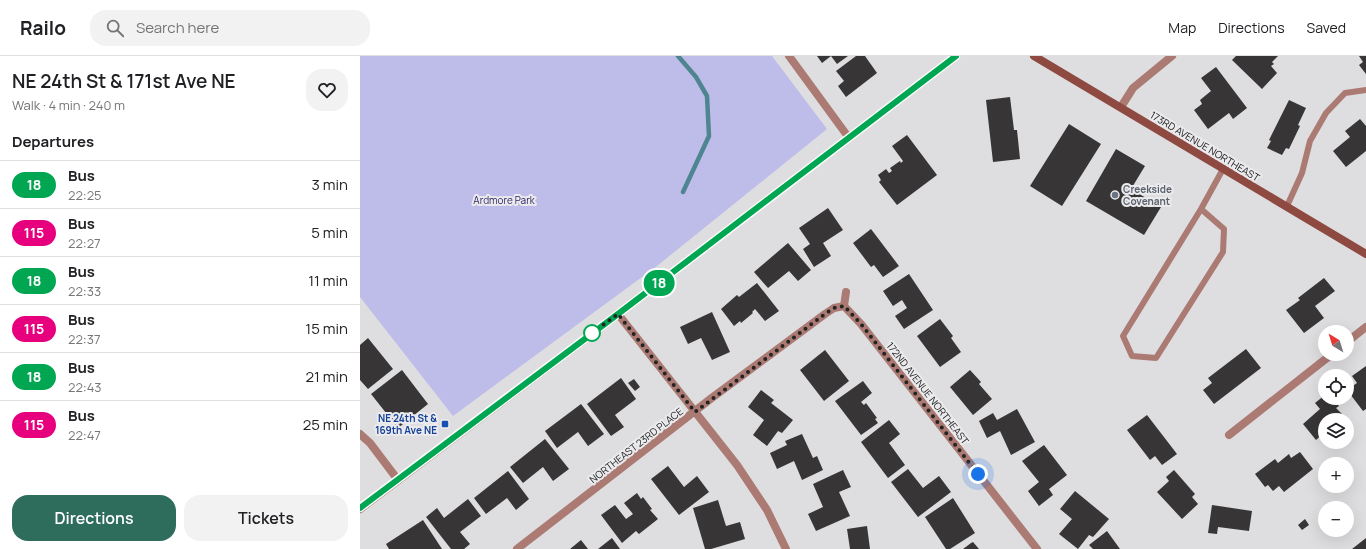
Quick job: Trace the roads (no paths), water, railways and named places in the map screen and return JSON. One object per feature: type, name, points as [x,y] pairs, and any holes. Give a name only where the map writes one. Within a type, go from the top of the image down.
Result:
[{"type":"main road","points":[[360,508],[618,314],[956,56]]},
{"type":"main road","name":"173RD AVENUE NORTHEAST","points":[[1034,56],[1366,254]]},
{"type":"street","points":[[789,56],[849,138]]},
{"type":"street","points":[[1121,107],[1134,88],[1172,56]]},
{"type":"street","points":[[844,306],[846,292]]},
{"type":"street","name":"NORTHEAST 23RD PLACE","points":[[517,549],[825,314],[834,308],[844,306]]},
{"type":"street","name":"172ND AVENUE NORTHEAST","points":[[844,306],[861,324],[1037,549]]},
{"type":"street","points":[[618,314],[737,465],[767,510],[786,549]]},
{"type":"street","points":[[1354,336],[1366,327]]},
{"type":"street","points":[[1229,435],[1323,361]]},
{"type":"street","points":[[360,434],[370,443],[398,480]]},
{"type":"lane","points":[[1287,206],[1302,173],[1310,141],[1326,113],[1345,93],[1366,90]]},
{"type":"lane","points":[[1202,209],[1224,229],[1224,252],[1156,358],[1132,356],[1123,336],[1202,209],[1223,169]]},
{"type":"waterway","points":[[678,56],[696,77],[707,96],[709,136],[683,192]]},
{"type":"place","name":"Creekside Covenant","points":[[1115,195]]},
{"type":"place","name":"NE 24th St & 169th Ave NE","points":[[445,424]]},
{"type":"park label","name":"Ardmore Park","points":[[504,200]]}]
